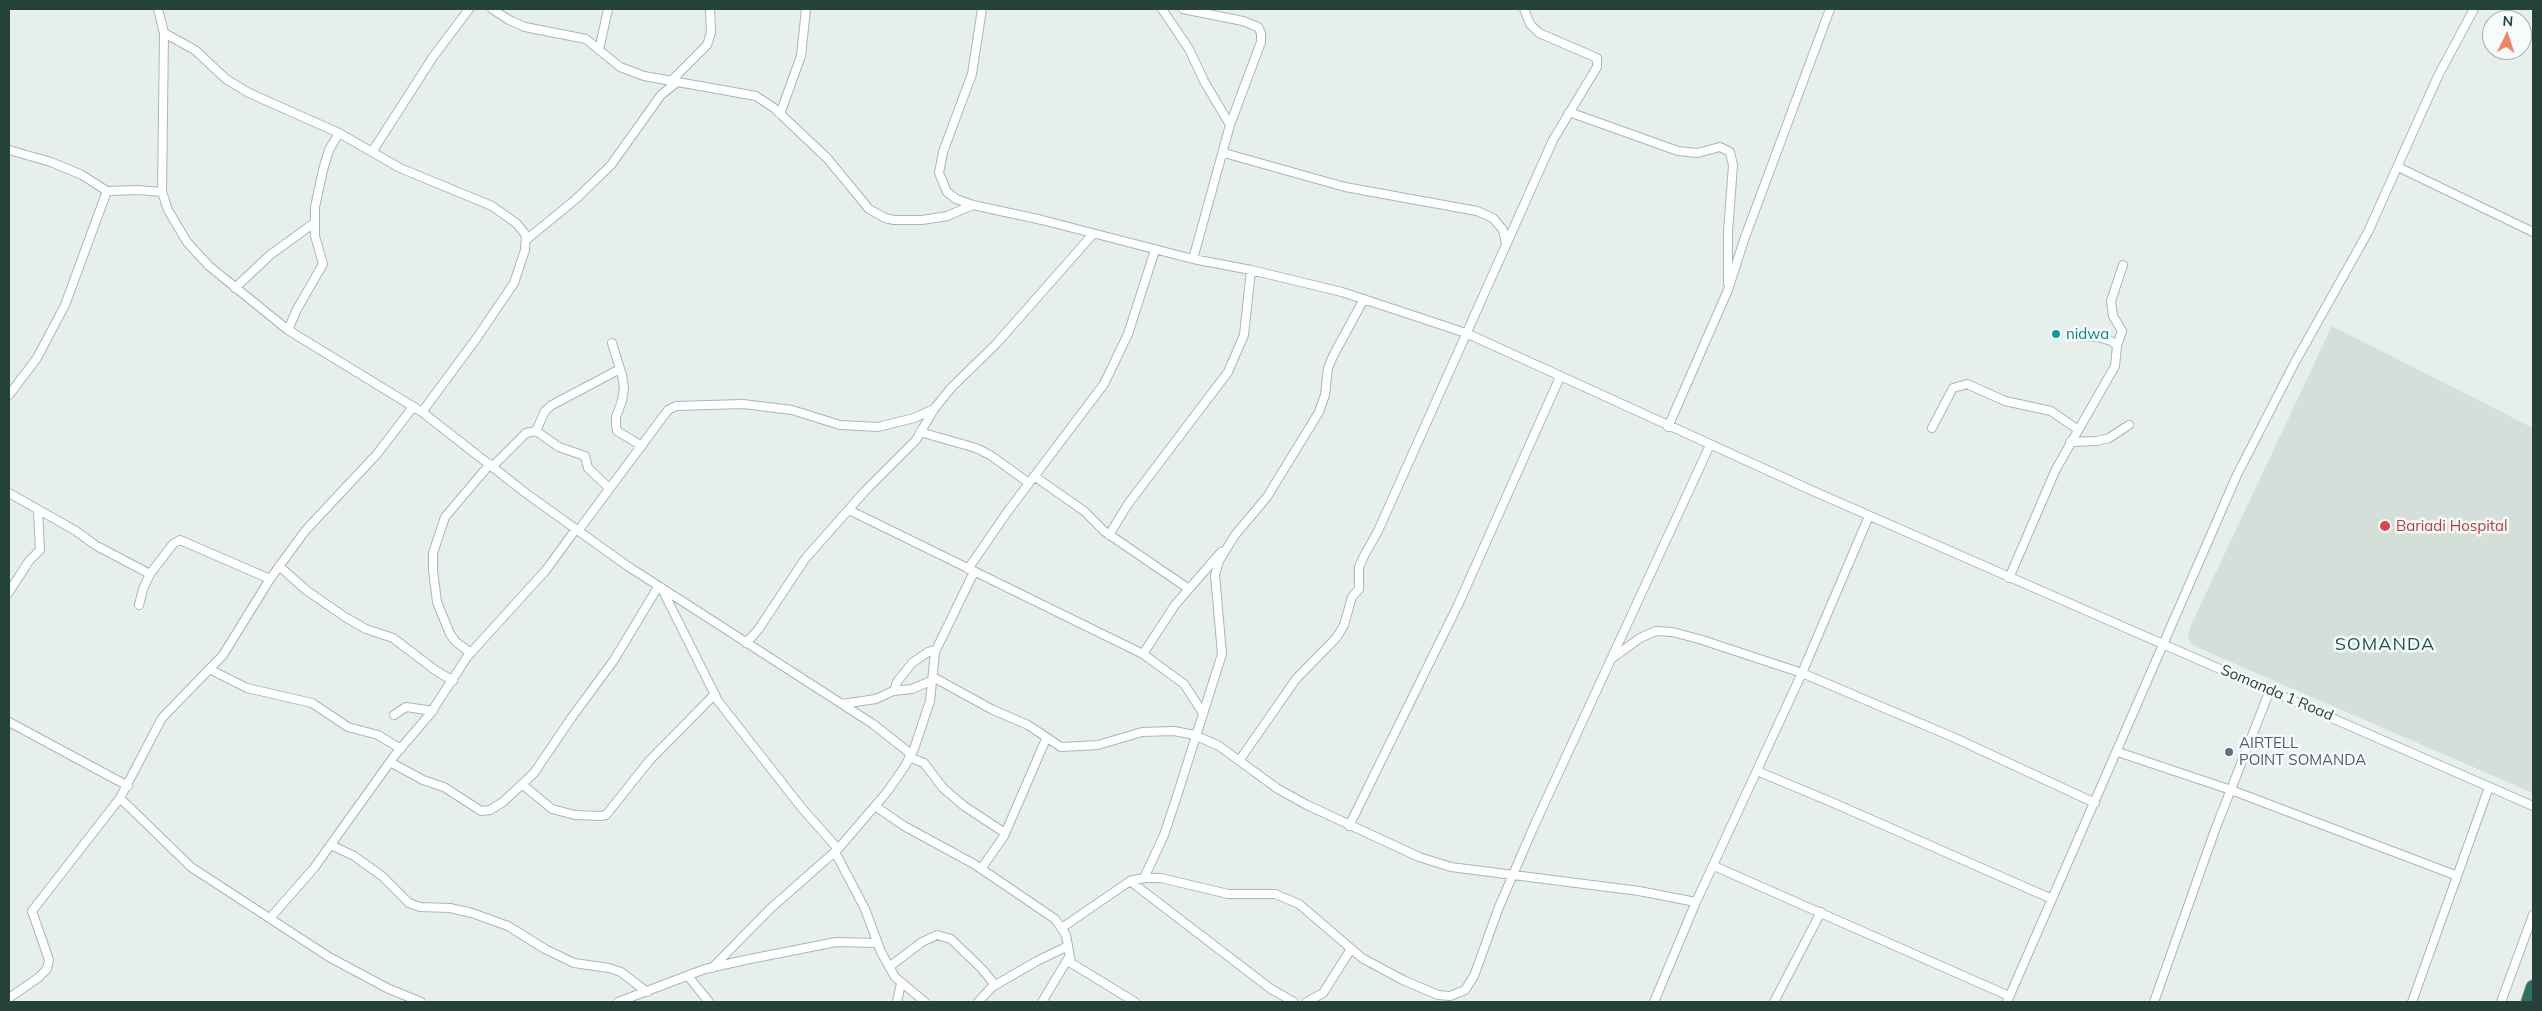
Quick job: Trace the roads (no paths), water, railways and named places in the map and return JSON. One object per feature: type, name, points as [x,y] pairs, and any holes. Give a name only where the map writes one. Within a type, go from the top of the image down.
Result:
[{"type":"highway","points":[[2528,1002],[2533,987]]},
{"type":"street","points":[[158,9],[164,33],[162,192],[168,210],[187,242],[209,266],[288,330],[422,412],[577,530],[660,588],[873,724],[910,756],[924,763],[943,788],[958,801],[1005,833]]},
{"type":"street","points":[[372,152],[433,57],[469,9]]},
{"type":"street","points":[[492,9],[509,20],[525,27],[586,39],[620,67],[644,76],[756,96],[780,114],[827,158],[869,209],[885,218],[894,220],[922,220],[947,216],[973,206]]},
{"type":"street","points":[[599,50],[608,9]]},
{"type":"street","points":[[526,240],[576,199],[611,165],[661,95],[707,45],[711,33],[710,9]]},
{"type":"street","points":[[780,114],[801,56],[806,9]]},
{"type":"street","name":"Somanda 1 Road","points":[[982,9],[972,74],[943,152],[939,173],[947,192],[956,199],[973,206],[1193,259],[1251,270],[1364,299],[1466,333],[1668,427],[2533,806]]},
{"type":"street","points":[[1162,9],[1189,49],[1204,81],[1230,125]]},
{"type":"street","points":[[1188,9],[1243,21],[1258,27],[1261,33],[1260,42],[1230,125],[1224,153],[1193,259]]},
{"type":"street","points":[[1239,761],[1291,686],[1337,637],[1344,625],[1352,597],[1359,589],[1359,567],[1378,531],[1553,140],[1595,71],[1598,59],[1539,33],[1530,24],[1524,9]]},
{"type":"street","points":[[1668,427],[1728,290],[1744,240],[1830,9]]},
{"type":"street","points":[[1714,866],[1821,912],[2008,999],[2118,752],[2241,467],[2294,364],[2364,239],[2438,76],[2474,9]]},
{"type":"street","points":[[164,33],[195,50],[226,79],[241,88],[339,134],[400,168],[492,206],[516,223],[526,235],[525,250],[514,283],[476,339],[422,412]]},
{"type":"street","points":[[1569,112],[1678,151],[1698,153],[1720,146],[1730,152],[1733,165],[1728,232],[1728,290]]},
{"type":"street","points":[[288,330],[296,311],[323,264],[314,223],[323,170],[329,150],[339,134]]},
{"type":"street","points":[[9,150],[51,162],[82,175],[107,191],[138,190],[162,192]]},
{"type":"street","points":[[1224,153],[1345,187],[1476,211],[1493,218],[1503,230],[1506,244]]},
{"type":"street","points":[[2398,167],[2533,232]]},
{"type":"street","points":[[9,395],[37,358],[65,305],[107,191]]},
{"type":"street","points":[[235,288],[270,254],[314,223]]},
{"type":"street","points":[[746,643],[758,630],[805,560],[849,510],[896,462],[951,388],[997,343],[1093,234]]},
{"type":"street","points":[[712,968],[770,909],[836,850],[887,792],[910,756],[930,701],[936,650],[971,571],[1032,479],[1104,384],[1128,334],[1155,250]]},
{"type":"street","points":[[2009,578],[2030,525],[2070,442],[2108,382],[2115,366],[2122,331],[2113,316],[2111,301],[2123,265]]},
{"type":"street","points":[[1109,535],[1128,504],[1228,372],[1244,335],[1251,270]]},
{"type":"street","points":[[1143,654],[1175,605],[1267,497],[1319,412],[1325,395],[1328,368],[1364,299]]},
{"type":"street","points":[[2078,336],[2098,337],[2112,341],[2118,346]]},
{"type":"street","points":[[612,343],[624,388],[622,401],[616,417],[617,431],[642,446]]},
{"type":"street","points":[[536,431],[545,411],[552,405],[620,369]]},
{"type":"street","points":[[1349,826],[1458,605],[1560,377]]},
{"type":"street","points":[[1932,428],[1953,388],[1967,384],[2016,404],[2052,412],[2077,429]]},
{"type":"street","points":[[271,917],[331,844],[390,762],[433,711],[471,653],[546,570],[668,410],[676,406],[743,404],[799,412],[840,425],[878,427],[914,418],[934,409]]},
{"type":"street","points":[[9,998],[38,978],[47,969],[49,960],[41,935],[33,920],[32,911],[120,798],[128,786],[162,718],[170,707],[211,670],[223,655],[279,566],[323,510],[377,454],[413,407]]},
{"type":"street","points":[[2070,442],[2097,441],[2109,438],[2129,425]]},
{"type":"street","points":[[471,653],[456,642],[450,634],[437,602],[433,570],[434,553],[445,517],[492,465],[526,433],[536,431],[559,446],[584,456],[588,468],[609,488]]},
{"type":"street","points":[[920,432],[976,448],[1032,479],[1084,510],[1109,535],[1189,589]]},
{"type":"street","points":[[1063,927],[1130,881],[1144,878],[1161,878],[1228,894],[1274,894],[1287,897],[1299,904],[1362,958],[1403,980],[1438,995],[1458,994],[1465,990],[1474,976],[1534,826],[1710,445]]},
{"type":"street","points":[[9,493],[76,531],[95,545],[150,574]]},
{"type":"street","points":[[9,592],[29,561],[40,550],[38,510]]},
{"type":"street","points":[[849,510],[1143,654],[1184,684],[1203,713]]},
{"type":"street","points":[[1654,1002],[1696,902],[1802,673],[1869,516]]},
{"type":"street","points":[[1144,878],[1169,819],[1222,654],[1215,575],[1219,561],[1235,535]]},
{"type":"street","points":[[140,605],[143,589],[150,574],[173,544],[180,540],[270,578]]},
{"type":"street","points":[[279,566],[306,590],[339,613],[366,629],[393,638],[452,681]]},
{"type":"street","points":[[660,588],[715,694],[753,748],[836,850],[865,909],[889,967],[901,983],[925,1002]]},
{"type":"street","points":[[390,762],[424,780],[450,790],[481,811],[490,810],[503,802],[534,773],[614,660],[660,588]]},
{"type":"street","points":[[1613,658],[1648,634],[1656,631],[1672,632],[1802,673],[1955,738],[2095,803]]},
{"type":"street","points":[[894,691],[897,682],[912,663],[928,652],[936,650]]},
{"type":"street","points":[[211,670],[247,688],[312,703],[348,727],[378,735],[401,749]]},
{"type":"street","points":[[842,704],[876,699],[894,691],[912,689],[933,678]]},
{"type":"street","points":[[933,678],[994,710],[1028,725],[1046,739],[1061,747],[1071,748],[1098,745],[1142,732],[1174,731],[1195,735],[1213,743],[1278,789],[1349,826],[1419,857],[1451,867],[1512,877],[1639,891],[1696,902]]},
{"type":"street","points":[[2154,1002],[2231,790],[2270,690]]},
{"type":"street","points":[[523,785],[552,809],[575,815],[606,815],[649,761],[715,694]]},
{"type":"street","points":[[394,715],[406,707],[433,711]]},
{"type":"street","points":[[9,722],[128,786]]},
{"type":"street","points":[[981,869],[1005,833],[1046,739]]},
{"type":"street","points":[[2118,752],[2231,790],[2455,875]]},
{"type":"street","points":[[1756,771],[2052,899]]},
{"type":"street","points":[[2412,1002],[2455,875],[2488,787]]},
{"type":"street","points":[[120,798],[191,867],[271,917],[329,957],[389,989],[421,1002]]},
{"type":"street","points":[[875,806],[904,826],[981,869],[1035,904],[1063,927],[1069,957],[1075,967],[1135,1002]]},
{"type":"street","points":[[331,844],[354,856],[382,876],[409,903],[420,907],[457,910],[508,926],[545,949],[574,963],[609,968],[621,972],[648,992]]},
{"type":"street","points":[[1130,881],[1271,989],[1294,1002]]},
{"type":"street","points":[[1774,1002],[1821,912]]},
{"type":"street","points":[[2501,1002],[2533,914]]},
{"type":"street","points":[[889,967],[930,937],[937,935],[951,939],[982,968],[995,986]]},
{"type":"street","points":[[618,1002],[712,968],[786,950],[836,942],[878,943]]},
{"type":"street","points":[[978,1002],[995,986],[1037,961],[1068,946]]},
{"type":"street","points":[[1307,1002],[1323,993],[1351,949]]},
{"type":"street","points":[[1042,1002],[1069,957]]},
{"type":"street","points":[[688,976],[709,1002]]},
{"type":"street","points":[[897,1002],[901,983]]},
{"type":"place","name":"nidwa","points":[[2056,334]]},
{"type":"place","name":"Bariadi Hospital","points":[[2385,526]]},
{"type":"place","name":"AIRTELL POINT SOMANDA","points":[[2229,752]]},
{"type":"district","name":"SOMANDA","points":[[2385,645]]}]
